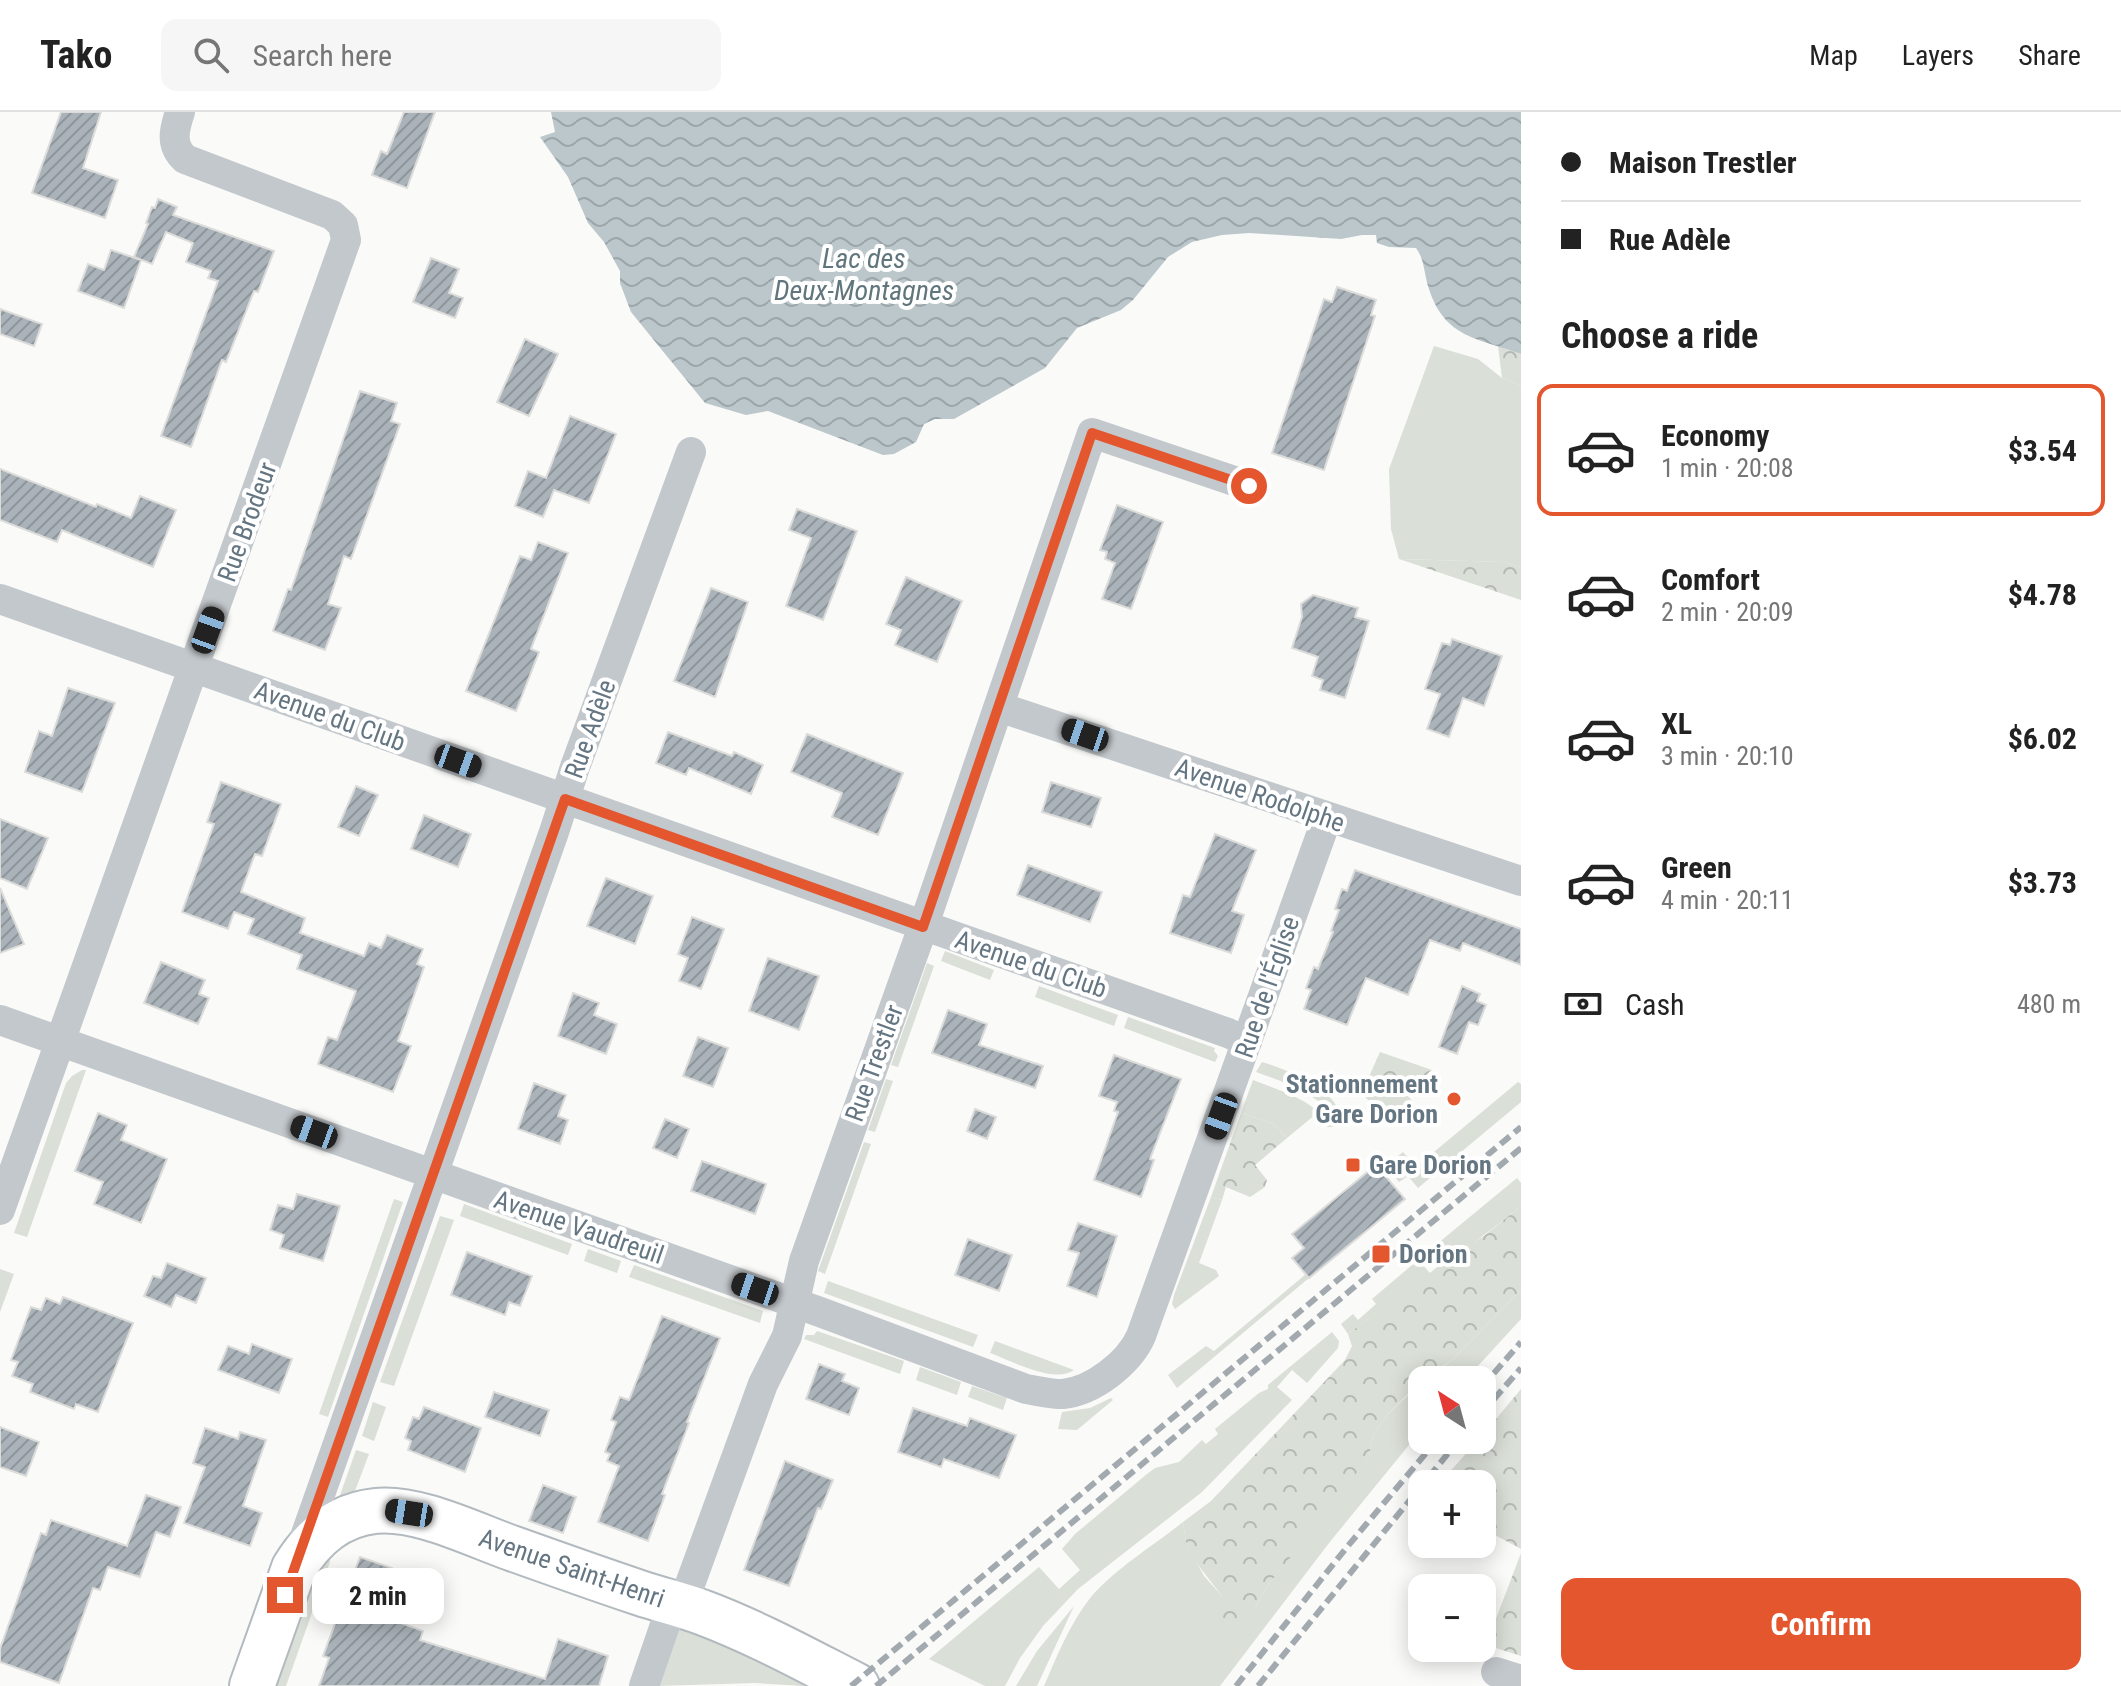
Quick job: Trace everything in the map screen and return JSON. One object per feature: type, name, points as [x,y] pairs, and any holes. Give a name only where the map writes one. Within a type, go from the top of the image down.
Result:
[{"type":"main road","name":"Avenue Saint-Henri","points":[[294,1568],[315,1538],[335,1524],[365,1513],[392,1510],[429,1519],[679,1605],[760,1637],[857,1686]]},
{"type":"main road","name":"Rue Adèle","points":[[252,1686],[294,1568]]},
{"type":"street","name":"Rue Brodeur","points":[[0,1210],[343,251],[346,232],[332,215],[185,159],[174,142],[180,112]]},
{"type":"street","name":"Rue Trestler","points":[[644,1686],[665,1625],[689,1587],[763,1384],[785,1341],[804,1261],[923,927],[1092,433],[1249,486]]},
{"type":"street","name":"Rue Adèle","points":[[294,1568],[565,799],[691,452]]},
{"type":"street","name":"Avenue du Club","points":[[0,599],[1247,1042]]},
{"type":"street","name":"Avenue Rodolphe","points":[[999,707],[1521,881]]},
{"type":"street","name":"Rue de l'Église","points":[[1141,1336],[1327,818]]},
{"type":"street","name":"Avenue Vaudreuil","points":[[0,1020],[795,1303],[1026,1389],[1049,1394],[1077,1391],[1091,1385],[1126,1359],[1141,1336]]},
{"type":"green space","points":[[1434,346],[1478,359],[1502,378],[1521,386],[1521,567],[1504,562],[1399,559],[1391,529],[1389,469]]},
{"type":"green space","points":[[1498,346],[1521,354],[1521,386],[1502,378]]},
{"type":"green space","points":[[1399,559],[1504,562],[1521,567],[1521,600]]},
{"type":"green space","points":[[945,951],[994,970],[990,980],[941,961]]},
{"type":"green space","points":[[927,963],[934,966],[898,1067],[891,1065]]},
{"type":"green space","points":[[1039,986],[1118,1015],[1114,1026],[1035,997]]},
{"type":"green space","points":[[1128,1017],[1215,1048],[1218,1056],[1215,1062],[1124,1028]]},
{"type":"green space","points":[[1380,1052],[1432,1070],[1406,1093],[1415,1105],[1412,1116],[1403,1119],[1388,1117],[1358,1088],[1367,1081]]},
{"type":"green space","points":[[1262,1062],[1298,1076],[1323,1091],[1339,1111],[1340,1122],[1321,1103],[1302,1091],[1256,1072]]},
{"type":"green space","points":[[86,1070],[27,1237],[14,1233],[66,1083]]},
{"type":"green space","points":[[886,1079],[893,1081],[875,1132],[868,1130]]},
{"type":"green space","points":[[1253,1080],[1306,1103],[1334,1127],[1327,1127],[1316,1114],[1287,1138],[1274,1124],[1241,1113]]},
{"type":"green space","points":[[1518,1082],[1521,1084],[1521,1102],[1418,1188],[1408,1176],[1399,1182],[1385,1166],[1403,1152],[1416,1167]]},
{"type":"green space","points":[[1241,1113],[1274,1124],[1287,1138],[1255,1165],[1267,1180],[1265,1187],[1250,1197],[1226,1187],[1222,1200],[1211,1197]]},
{"type":"green space","points":[[864,1142],[871,1144],[825,1274],[818,1271]]},
{"type":"green space","points":[[1517,1178],[1521,1183],[1521,1206],[1348,1334],[1341,1324],[1353,1314],[1358,1320],[1376,1304],[1372,1299],[1418,1260],[1430,1273],[1448,1258],[1437,1244]]},
{"type":"green space","points":[[1211,1197],[1222,1200],[1199,1263],[1216,1270],[1219,1276],[1175,1309],[1172,1304],[1174,1295]]},
{"type":"green space","points":[[394,1199],[403,1202],[328,1417],[319,1414]]},
{"type":"green space","points":[[464,1204],[572,1244],[568,1255],[460,1216]]},
{"type":"green space","points":[[1521,1206],[1521,1290],[1452,1360],[1443,1366],[1408,1366],[1408,1394],[1373,1435],[1369,1456],[1268,1585],[1254,1610],[1235,1629],[1225,1631],[1219,1622],[1222,1596],[1195,1561],[1186,1543],[1183,1522],[1211,1501],[1345,1360],[1352,1346],[1348,1334]]},
{"type":"green space","points":[[440,1216],[454,1220],[394,1386],[380,1382]]},
{"type":"green space","points":[[588,1249],[621,1261],[617,1273],[584,1261]]},
{"type":"green space","points":[[634,1265],[763,1311],[760,1323],[629,1277]]},
{"type":"green space","points":[[0,1269],[14,1274],[0,1312]]},
{"type":"green space","points":[[1306,1274],[1309,1278],[1177,1388],[1168,1375],[1206,1346],[1214,1351]]},
{"type":"green space","points":[[828,1281],[978,1335],[973,1347],[824,1293]]},
{"type":"green space","points":[[1521,1290],[1521,1319],[1478,1366],[1444,1366]]},
{"type":"green space","points":[[817,1331],[904,1361],[900,1374],[804,1339]]},
{"type":"green space","points":[[1332,1332],[1339,1341],[1338,1348],[1307,1383],[1292,1370],[1277,1387],[1292,1400],[1202,1492],[1078,1589],[1043,1626],[1005,1686],[985,1686],[929,1659],[1039,1567],[1059,1589],[1080,1570],[1062,1549],[1075,1534],[1155,1468],[1179,1462],[1202,1440],[1206,1444],[1218,1434],[1215,1429],[1268,1389],[1268,1385]]},
{"type":"green space","points":[[995,1341],[1074,1370],[1056,1374],[1021,1366],[990,1353]]},
{"type":"green space","points":[[920,1367],[961,1382],[957,1395],[916,1380]]},
{"type":"green space","points":[[972,1386],[1007,1398],[1003,1410],[968,1397]]},
{"type":"green space","points":[[1521,1389],[1521,1549],[1496,1536],[1496,1470],[1451,1470],[1466,1454],[1496,1454],[1496,1419]]},
{"type":"green space","points":[[1408,1395],[1408,1446],[1329,1543],[1220,1686],[1044,1686],[1070,1629],[1091,1597],[1123,1567],[1183,1522],[1186,1543],[1204,1576],[1222,1596],[1254,1610],[1268,1585],[1369,1456],[1373,1435],[1387,1415]]},
{"type":"green space","points":[[1111,1398],[1113,1400],[1077,1430],[1058,1429],[1062,1412],[1090,1408]]},
{"type":"green space","points":[[373,1402],[386,1407],[374,1441],[362,1436]]},
{"type":"green space","points":[[356,1450],[369,1454],[355,1491],[339,1498]]},
{"type":"green space","points":[[1521,1553],[1521,1656],[1496,1648],[1496,1619]]},
{"type":"green space","points":[[329,1554],[330,1562],[286,1686],[272,1686],[309,1582]]},
{"type":"green space","points":[[1074,1606],[1037,1686],[1016,1686],[1037,1651]]},
{"type":"green space","points":[[679,1627],[805,1681],[803,1686],[755,1683],[657,1686]]},
{"type":"water","name":"Lac des Deux-Montagnes","points":[[551,112],[1521,112],[1521,354],[1464,334],[1444,318],[1429,289],[1416,248],[1389,247],[1377,243],[1376,235],[1341,239],[1249,233],[1222,235],[1192,242],[1168,257],[1133,300],[1121,310],[1077,328],[1045,368],[954,419],[935,419],[924,424],[916,442],[894,454],[883,455],[768,411],[746,415],[705,403],[631,312],[620,283],[620,271],[604,242],[588,223],[568,177],[540,137],[555,132]]},
{"type":"building","points":[[61,112],[101,112],[83,168],[118,180],[105,218],[32,193]]},
{"type":"building","points":[[404,112],[435,112],[407,188],[372,175],[381,151],[387,154]]},
{"type":"building","points":[[158,199],[177,207],[173,215],[274,251],[258,292],[254,291],[226,362],[222,360],[191,447],[161,436],[218,281],[208,278],[211,271],[186,262],[193,243],[166,232],[152,264],[134,257],[152,207],[155,208]]},
{"type":"building","points":[[111,250],[141,260],[124,308],[78,291],[88,264],[104,270]]},
{"type":"building","points":[[431,258],[459,269],[449,293],[463,298],[455,318],[413,302]]},
{"type":"building","points":[[1337,287],[1376,300],[1371,315],[1375,316],[1324,470],[1272,453],[1324,299],[1332,302]]},
{"type":"building","points":[[0,309],[42,324],[34,346],[0,334]]},
{"type":"building","points":[[525,339],[558,354],[529,416],[497,402]]},
{"type":"building","points":[[360,391],[397,403],[391,421],[400,424],[351,559],[344,556],[328,604],[341,608],[325,650],[273,631],[288,589],[291,590]]},
{"type":"building","points":[[570,416],[616,434],[589,503],[554,490],[543,517],[515,506],[528,471],[546,478]]},
{"type":"building","points":[[0,469],[131,518],[140,496],[176,510],[153,567],[62,530],[57,542],[0,520]]},
{"type":"building","points":[[1117,505],[1163,522],[1131,609],[1102,599],[1115,563],[1105,559],[1107,552],[1100,550]]},
{"type":"building","points":[[797,509],[857,531],[823,620],[786,606],[811,538],[789,530]]},
{"type":"building","points":[[538,542],[568,553],[531,649],[539,652],[516,711],[466,691],[520,556],[531,560]]},
{"type":"building","points":[[906,577],[962,601],[937,662],[895,645],[901,630],[886,624]]},
{"type":"building","points":[[711,588],[748,602],[715,697],[674,681]]},
{"type":"building","points":[[1313,595],[1358,608],[1355,617],[1369,621],[1345,698],[1320,690],[1323,680],[1312,676],[1318,657],[1292,648],[1302,617],[1301,604]]},
{"type":"building","points":[[1452,639],[1502,656],[1484,706],[1463,698],[1449,737],[1427,729],[1440,694],[1425,689],[1442,643],[1450,645]]},
{"type":"building","points":[[68,688],[115,703],[82,792],[25,772],[39,731],[52,736]]},
{"type":"building","points":[[668,732],[732,756],[734,752],[763,765],[751,794],[689,768],[686,775],[656,763]]},
{"type":"building","points":[[807,734],[903,773],[878,835],[832,817],[842,793],[791,772]]},
{"type":"building","points":[[221,782],[281,804],[262,856],[255,854],[241,892],[305,918],[300,933],[364,956],[369,943],[381,948],[387,935],[423,949],[417,964],[424,967],[398,1041],[411,1046],[393,1092],[318,1064],[328,1037],[337,1040],[356,991],[297,969],[302,955],[248,934],[254,919],[234,912],[228,929],[182,912],[214,824],[207,822]]},
{"type":"building","points":[[1051,782],[1101,798],[1091,827],[1042,812]]},
{"type":"building","points":[[356,786],[378,795],[359,836],[338,827]]},
{"type":"building","points":[[424,815],[471,834],[458,867],[411,849]]},
{"type":"building","points":[[0,819],[48,838],[27,889],[0,878]]},
{"type":"building","points":[[1215,834],[1256,850],[1232,911],[1244,915],[1231,953],[1170,933],[1183,895],[1190,897]]},
{"type":"building","points":[[1028,865],[1102,892],[1090,922],[1017,895]]},
{"type":"building","points":[[1355,870],[1521,929],[1521,965],[1463,943],[1460,951],[1430,940],[1408,995],[1366,978],[1347,1025],[1304,1009],[1311,990],[1306,988],[1314,967],[1318,969],[1333,932],[1339,910],[1335,909],[1342,889],[1347,891]]},
{"type":"building","points":[[606,878],[653,896],[635,944],[587,926]]},
{"type":"building","points":[[0,888],[24,944],[0,953]]},
{"type":"building","points":[[692,917],[724,929],[701,989],[679,981],[688,958],[678,954]]},
{"type":"building","points":[[768,958],[819,976],[799,1030],[749,1011]]},
{"type":"building","points":[[161,962],[205,980],[199,994],[209,998],[198,1024],[144,1003]]},
{"type":"building","points":[[1462,986],[1480,994],[1477,1001],[1486,1005],[1478,1025],[1469,1022],[1457,1054],[1439,1047]]},
{"type":"building","points":[[573,993],[599,1003],[594,1015],[617,1024],[606,1054],[558,1036]]},
{"type":"building","points":[[948,1010],[987,1024],[979,1045],[1043,1066],[1035,1088],[932,1053]]},
{"type":"building","points":[[698,1037],[728,1048],[713,1087],[683,1076]]},
{"type":"building","points":[[1114,1055],[1181,1079],[1150,1159],[1154,1160],[1141,1197],[1094,1180],[1118,1112],[1114,1111],[1117,1102],[1099,1096]]},
{"type":"building","points":[[534,1083],[566,1095],[558,1116],[568,1120],[560,1144],[518,1129]]},
{"type":"building","points":[[975,1109],[996,1117],[987,1139],[967,1131]]},
{"type":"building","points":[[98,1113],[127,1125],[121,1140],[167,1159],[141,1223],[94,1204],[103,1182],[75,1171]]},
{"type":"building","points":[[665,1119],[689,1129],[677,1158],[653,1148]]},
{"type":"building","points":[[702,1161],[766,1184],[755,1214],[691,1191]]},
{"type":"building","points":[[1376,1165],[1405,1199],[1309,1278],[1292,1258],[1304,1248],[1292,1234]]},
{"type":"building","points":[[297,1194],[340,1206],[323,1261],[280,1248],[284,1235],[270,1230],[278,1205],[293,1209]]},
{"type":"building","points":[[1078,1223],[1117,1236],[1097,1297],[1067,1286],[1079,1253],[1068,1250]]},
{"type":"building","points":[[968,1239],[1012,1255],[999,1291],[955,1275]]},
{"type":"building","points":[[467,1252],[532,1276],[520,1306],[509,1302],[505,1315],[451,1295]]},
{"type":"building","points":[[167,1263],[206,1278],[196,1303],[176,1295],[171,1307],[144,1296],[153,1276],[161,1278]]},
{"type":"building","points":[[63,1297],[133,1323],[98,1412],[76,1404],[74,1409],[30,1392],[33,1384],[12,1376],[18,1362],[11,1360],[31,1307],[41,1310],[46,1298],[60,1304]]},
{"type":"building","points":[[662,1316],[720,1338],[687,1422],[648,1541],[598,1522],[619,1466],[607,1461],[610,1454],[605,1452],[616,1422],[611,1420],[620,1397],[629,1400]]},
{"type":"building","points":[[252,1344],[292,1359],[279,1393],[218,1370],[228,1346],[249,1354]]},
{"type":"building","points":[[819,1364],[845,1374],[842,1381],[859,1388],[849,1415],[806,1399]]},
{"type":"building","points":[[494,1392],[549,1410],[540,1436],[485,1417]]},
{"type":"building","points":[[424,1407],[481,1428],[465,1472],[408,1450],[411,1441],[405,1438],[413,1417],[419,1419]]},
{"type":"building","points":[[913,1408],[967,1426],[970,1418],[1016,1435],[999,1478],[944,1459],[941,1467],[898,1452]]},
{"type":"building","points":[[0,1427],[39,1442],[26,1476],[0,1467]]},
{"type":"building","points":[[205,1428],[238,1439],[240,1432],[266,1440],[243,1506],[262,1513],[250,1546],[184,1523],[205,1467],[193,1463]]},
{"type":"building","points":[[785,1461],[833,1480],[821,1509],[818,1508],[789,1586],[744,1570]]},
{"type":"building","points":[[543,1485],[576,1497],[563,1533],[529,1521]]},
{"type":"building","points":[[146,1495],[181,1507],[170,1537],[156,1532],[140,1577],[108,1567],[100,1590],[93,1588],[59,1683],[0,1662],[0,1649],[41,1533],[46,1535],[51,1520],[127,1546]]},
{"type":"building","points":[[360,1557],[392,1568],[376,1614],[423,1631],[420,1640],[545,1679],[558,1639],[608,1656],[599,1686],[319,1686],[329,1658],[323,1656]]},
{"type":"railway","points":[[851,1686],[1521,1127]]},
{"type":"railway","points":[[876,1686],[1521,1148]]},
{"type":"railway","points":[[1496,1371],[1521,1342]]},
{"type":"railway","points":[[1496,1397],[1521,1368]]},
{"type":"railway","points":[[1236,1686],[1425,1454]]},
{"type":"railway","points":[[1258,1686],[1448,1454]]},
{"type":"place","name":"Stationnement Gare Dorion","points":[[1454,1099]]},
{"type":"place","name":"Gare Dorion","points":[[1353,1165]]},
{"type":"place","name":"Dorion","points":[[1381,1254]]},
{"type":"route","points":[[285,1595],[565,799],[923,927],[1092,433],[1249,486]]}]
